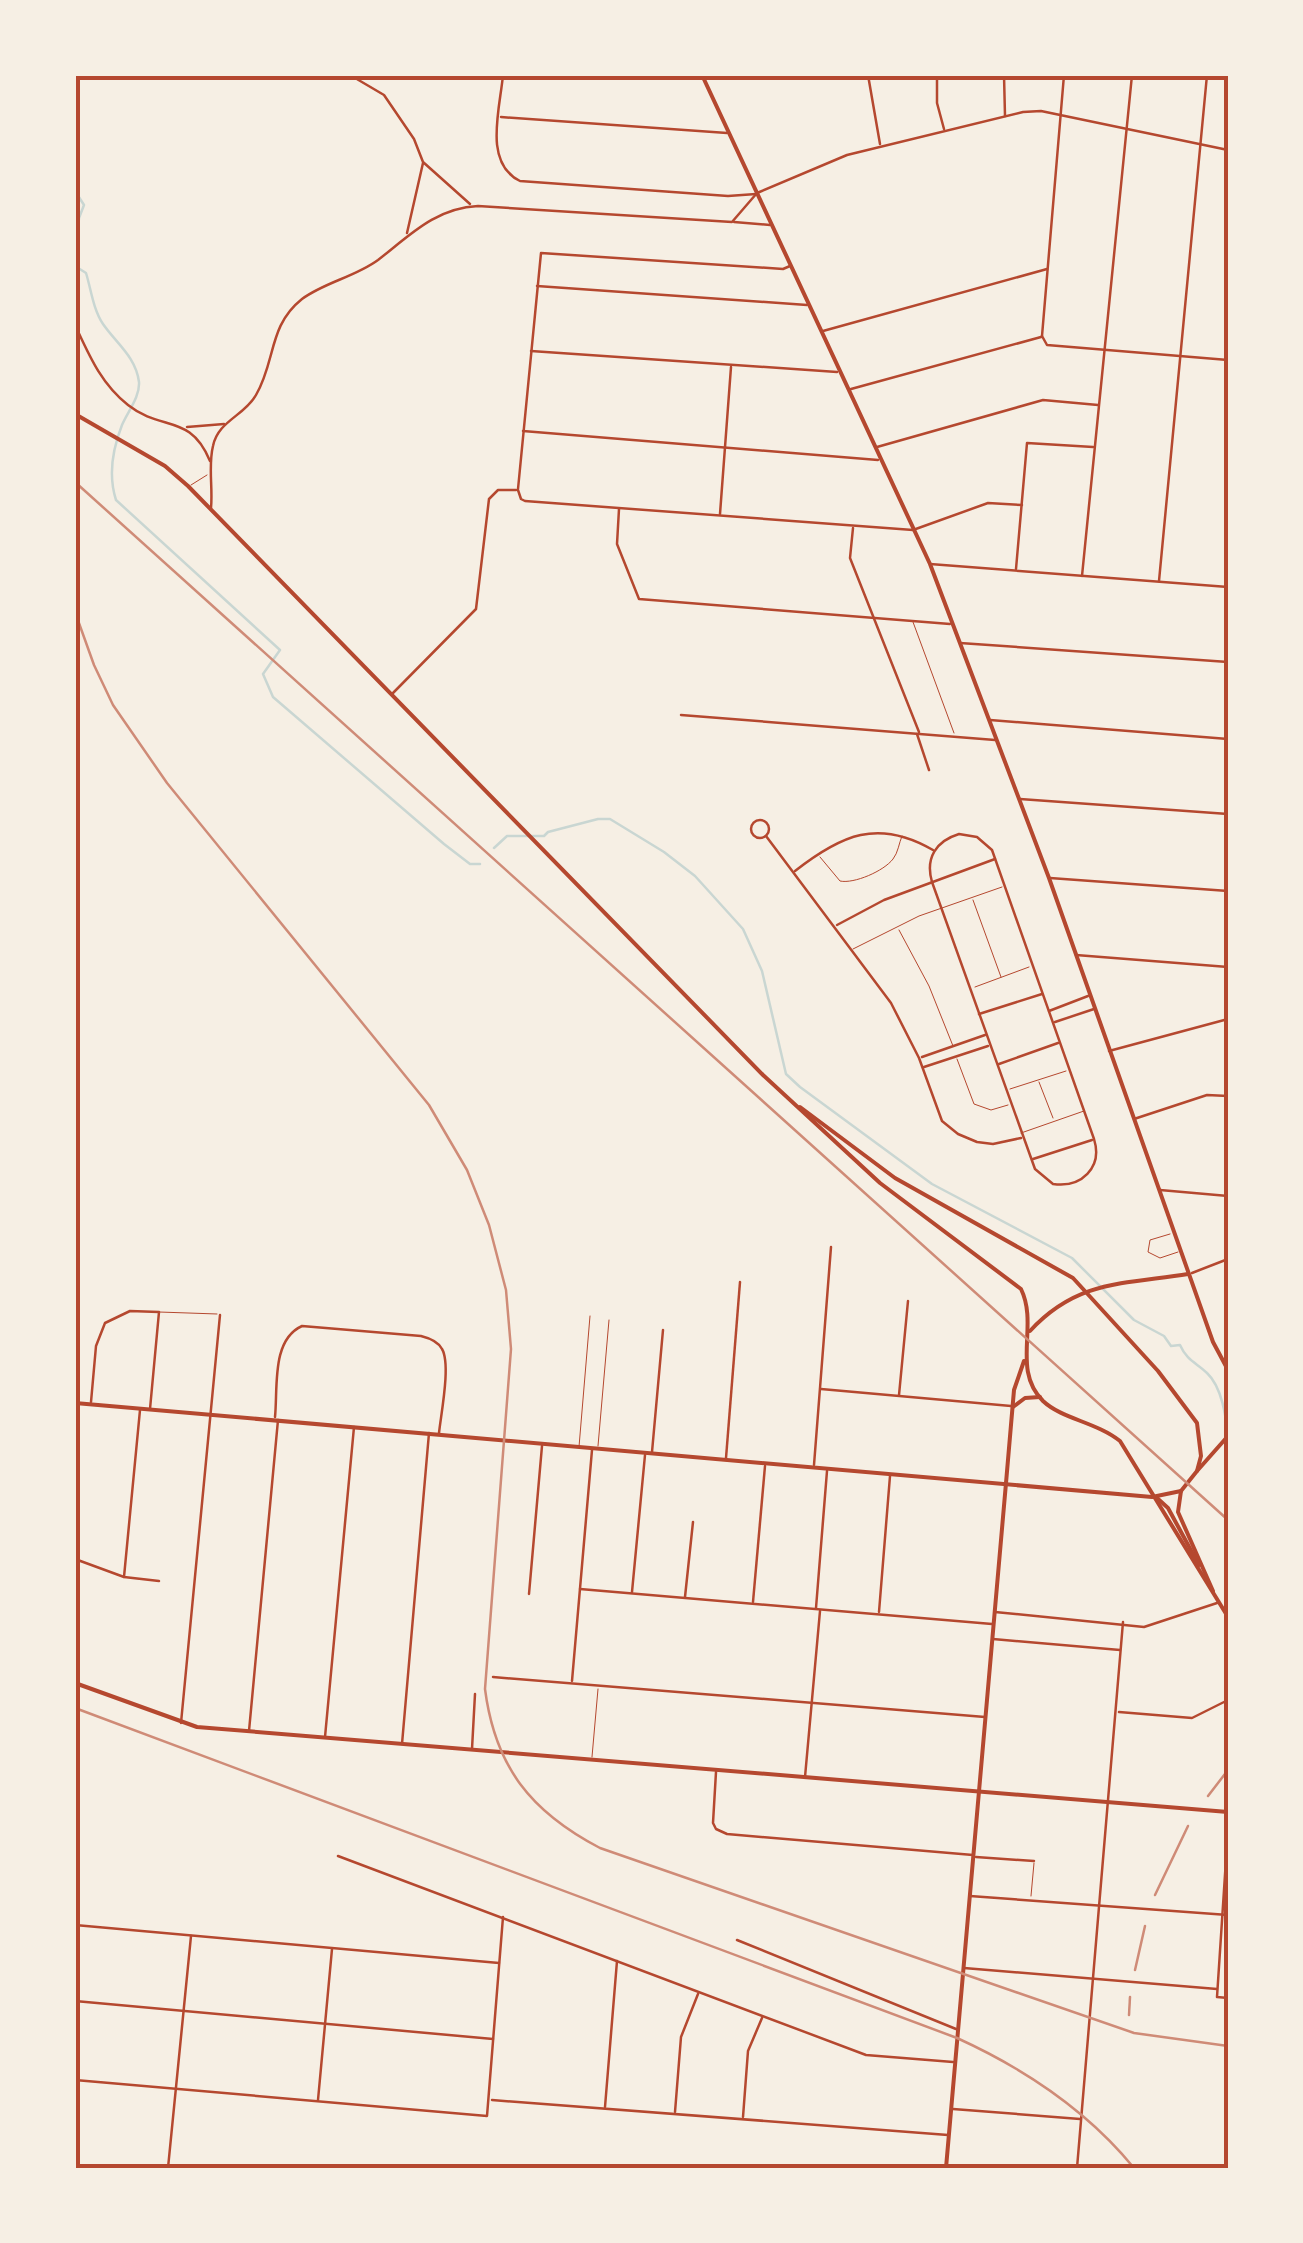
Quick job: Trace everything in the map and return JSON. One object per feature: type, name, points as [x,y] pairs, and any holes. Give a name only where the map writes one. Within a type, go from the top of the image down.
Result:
[{"type":"main road","points":[[702,75],[930,564],[1049,878],[1212,1342],[1228,1370]]},
{"type":"main road","points":[[75,414],[166,466],[188,486],[781,1092],[880,1184],[1011,1280],[1027,1302],[1030,1331],[1013,1407],[946,2168]]},
{"type":"main road","points":[[781,1092],[895,1178],[1072,1278],[1158,1371],[1197,1423],[1201,1456],[1197,1471]]},
{"type":"main road","points":[[1030,1331],[1065,1299],[1090,1290],[1188,1274]]},
{"type":"main road","points":[[1024,1362],[1040,1397],[1120,1441],[1228,1617]]},
{"type":"main road","points":[[1013,1407],[1026,1398],[1040,1397]]},
{"type":"main road","points":[[75,1403],[1152,1496],[1181,1492]]},
{"type":"main road","points":[[1218,1603],[1178,1512],[1181,1492],[1228,1436]]},
{"type":"main road","points":[[1152,1496],[1168,1508],[1209,1580]]},
{"type":"main road","points":[[75,1683],[180,1723],[249,1732],[1228,1812]]},
{"type":"street","points":[[350,75],[384,95],[409,131],[423,162],[471,206]]},
{"type":"street","points":[[503,75],[496,154],[503,169],[520,181],[730,196],[758,193],[800,173],[880,146],[1041,110],[1228,150]]},
{"type":"street","points":[[868,75],[880,146]]},
{"type":"street","points":[[937,75],[937,102],[945,130]]},
{"type":"street","points":[[1004,75],[1004,117]]},
{"type":"street","points":[[1064,75],[1042,336],[1047,345],[1228,360]]},
{"type":"street","points":[[1082,576],[1132,75]]},
{"type":"street","points":[[1160,581],[1207,75]]},
{"type":"street","points":[[500,116],[729,133]]},
{"type":"street","points":[[407,234],[423,162]]},
{"type":"street","points":[[732,222],[758,193]]},
{"type":"street","points":[[730,196],[736,199],[741,212]]},
{"type":"street","points":[[210,462],[217,434],[224,424],[248,409],[259,390],[278,328],[289,312],[306,297],[377,260],[407,234],[440,215],[471,206],[772,225]]},
{"type":"street","points":[[790,266],[784,269],[541,253],[520,499],[913,530],[988,503],[1022,505]]},
{"type":"street","points":[[820,332],[1048,268]]},
{"type":"street","points":[[537,286],[809,306]]},
{"type":"street","points":[[75,325],[111,390],[134,409],[160,422],[186,427],[224,424]]},
{"type":"street","points":[[848,390],[1042,336]]},
{"type":"street","points":[[531,351],[838,372]]},
{"type":"street","points":[[720,515],[731,365]]},
{"type":"street","points":[[876,448],[1043,400],[1099,405]]},
{"type":"street","points":[[186,427],[199,439],[210,462],[210,509]]},
{"type":"street","points":[[524,431],[880,460]]},
{"type":"street","points":[[1016,570],[1027,444],[1094,447]]},
{"type":"street","points":[[391,694],[476,609],[488,499],[498,490],[518,490]]},
{"type":"street","points":[[620,508],[617,544],[639,599],[952,624]]},
{"type":"street","points":[[854,526],[850,558],[929,770]]},
{"type":"street","points":[[930,564],[1228,586]]},
{"type":"street","points":[[960,643],[1228,662]]},
{"type":"street","points":[[682,714],[997,740]]},
{"type":"street","points":[[990,720],[1228,739]]},
{"type":"street","points":[[1018,799],[1228,814]]},
{"type":"street","points":[[795,871],[818,853],[854,835],[887,832],[934,851]]},
{"type":"street","points":[[969,834],[985,842],[996,859],[1094,1139],[1097,1153],[1092,1168],[1075,1183],[1046,1181],[1032,1160],[929,870],[934,851],[948,837],[969,834]]},
{"type":"street","points":[[766,836],[891,1003],[919,1058],[942,1120],[958,1134],[993,1144],[1022,1135]]},
{"type":"street","points":[[835,926],[884,900],[996,859]]},
{"type":"street","points":[[1049,878],[1228,890]]},
{"type":"street","points":[[1076,955],[1228,966]]},
{"type":"street","points":[[978,1014],[1043,994]]},
{"type":"street","points":[[1050,1011],[1090,996]]},
{"type":"street","points":[[1053,1022],[1094,1009]]},
{"type":"street","points":[[1109,1051],[1228,1018]]},
{"type":"street","points":[[919,1058],[986,1035]]},
{"type":"street","points":[[998,1064],[1059,1042]]},
{"type":"street","points":[[923,1068],[990,1045]]},
{"type":"street","points":[[1133,1120],[1208,1095],[1228,1096]]},
{"type":"street","points":[[1032,1160],[1094,1139]]},
{"type":"street","points":[[1158,1190],[1228,1196]]},
{"type":"street","points":[[814,1466],[831,1247]]},
{"type":"street","points":[[1188,1274],[1228,1259]]},
{"type":"street","points":[[726,1460],[740,1282]]},
{"type":"street","points":[[899,1396],[908,1301]]},
{"type":"street","points":[[91,1404],[96,1346],[106,1323],[130,1310],[158,1312],[150,1409]]},
{"type":"street","points":[[180,1723],[220,1314]]},
{"type":"street","points":[[249,1732],[282,1345],[292,1330],[302,1326],[434,1340],[446,1360],[439,1434]]},
{"type":"street","points":[[632,1594],[663,1330]]},
{"type":"street","points":[[821,1389],[1013,1407]]},
{"type":"street","points":[[124,1578],[140,1408]]},
{"type":"street","points":[[325,1739],[354,1427]]},
{"type":"street","points":[[402,1745],[429,1433]]},
{"type":"street","points":[[529,1594],[542,1444]]},
{"type":"street","points":[[572,1683],[595,1448]]},
{"type":"street","points":[[753,1604],[765,1463]]},
{"type":"street","points":[[805,1778],[828,1468]]},
{"type":"street","points":[[879,1614],[890,1473]]},
{"type":"street","points":[[685,1598],[692,1522]]},
{"type":"street","points":[[75,1560],[124,1578],[159,1580]]},
{"type":"street","points":[[580,1589],[993,1624]]},
{"type":"street","points":[[994,1612],[1144,1627],[1218,1603]]},
{"type":"street","points":[[1077,2168],[1124,1622]]},
{"type":"street","points":[[992,1639],[1121,1650]]},
{"type":"street","points":[[494,1677],[985,1717]]},
{"type":"street","points":[[472,1750],[475,1694]]},
{"type":"street","points":[[1116,1712],[1192,1718],[1228,1700]]},
{"type":"street","points":[[716,1770],[713,1823],[727,1834],[1034,1861]]},
{"type":"street","points":[[1228,1829],[1216,1997],[1228,1998]]},
{"type":"street","points":[[338,1856],[866,2055],[955,2062]]},
{"type":"street","points":[[970,1896],[1228,1916]]},
{"type":"street","points":[[75,2080],[487,2116],[503,1916]]},
{"type":"street","points":[[75,1925],[500,1963]]},
{"type":"street","points":[[168,2168],[191,1934]]},
{"type":"street","points":[[737,1940],[958,2029]]},
{"type":"street","points":[[318,2102],[332,1946]]},
{"type":"street","points":[[604,2109],[617,1960]]},
{"type":"street","points":[[963,1968],[1217,1990]]},
{"type":"street","points":[[675,2114],[681,2037],[699,1992]]},
{"type":"street","points":[[75,2001],[494,2040]]},
{"type":"street","points":[[743,2119],[748,2051],[763,2016]]},
{"type":"street","points":[[489,2100],[949,2135]]},
{"type":"street","points":[[951,2109],[1081,2119]]},
{"type":"street","points":[[75,2165],[108,2168]]},
{"type":"street","points":[[490,2168],[502,2168]]},
{"type":"lane","points":[[188,486],[212,473]]},
{"type":"lane","points":[[912,621],[955,736]]},
{"type":"lane","points":[[818,853],[840,881],[852,882],[889,864],[902,836]]},
{"type":"lane","points":[[853,949],[942,908],[1006,886]]},
{"type":"lane","points":[[972,898],[1001,977]]},
{"type":"lane","points":[[897,927],[929,986],[953,1046]]},
{"type":"lane","points":[[969,989],[1032,966]]},
{"type":"lane","points":[[957,1057],[974,1104],[992,1110],[1011,1104]]},
{"type":"lane","points":[[1006,1090],[1069,1070]]},
{"type":"lane","points":[[1038,1079],[1054,1121]]},
{"type":"lane","points":[[1022,1135],[1084,1111]]},
{"type":"lane","points":[[1174,1233],[1150,1240],[1148,1252],[1160,1258],[1180,1251]]},
{"type":"lane","points":[[158,1312],[220,1314]]},
{"type":"lane","points":[[580,1447],[590,1316]]},
{"type":"lane","points":[[595,1448],[609,1320]]},
{"type":"lane","points":[[592,1760],[599,1685]]},
{"type":"lane","points":[[1031,1899],[1034,1861]]},
{"type":"waterway","points":[[75,191],[84,205],[75,255]]},
{"type":"waterway","points":[[75,266],[86,273],[100,318],[130,358],[139,382],[114,452],[112,481],[116,500],[280,650],[263,674],[273,697],[444,844],[470,864],[480,864]]},
{"type":"waterway","points":[[494,848],[507,836],[544,836],[610,819],[695,876],[743,929],[762,971],[786,1074],[932,1184],[1072,1258],[1134,1320],[1164,1336],[1171,1346],[1180,1345],[1216,1386],[1228,1436]]},
{"type":"railway","points":[[75,482],[1228,1520]]},
{"type":"railway","points":[[75,612],[113,705],[167,783],[429,1105],[467,1170],[489,1225],[506,1290],[511,1349],[485,1689],[497,1742],[520,1784],[554,1819],[600,1848],[1134,2033],[1228,2046]]},
{"type":"railway","points":[[75,1708],[957,2038],[1053,2092],[1096,2127],[1134,2168]]},
{"type":"railway","points":[[1208,1796],[1228,1770]]},
{"type":"railway","points":[[1155,1895],[1188,1826]]},
{"type":"railway","points":[[1135,1970],[1145,1926]]},
{"type":"railway","points":[[1129,2015],[1130,1997]]}]
